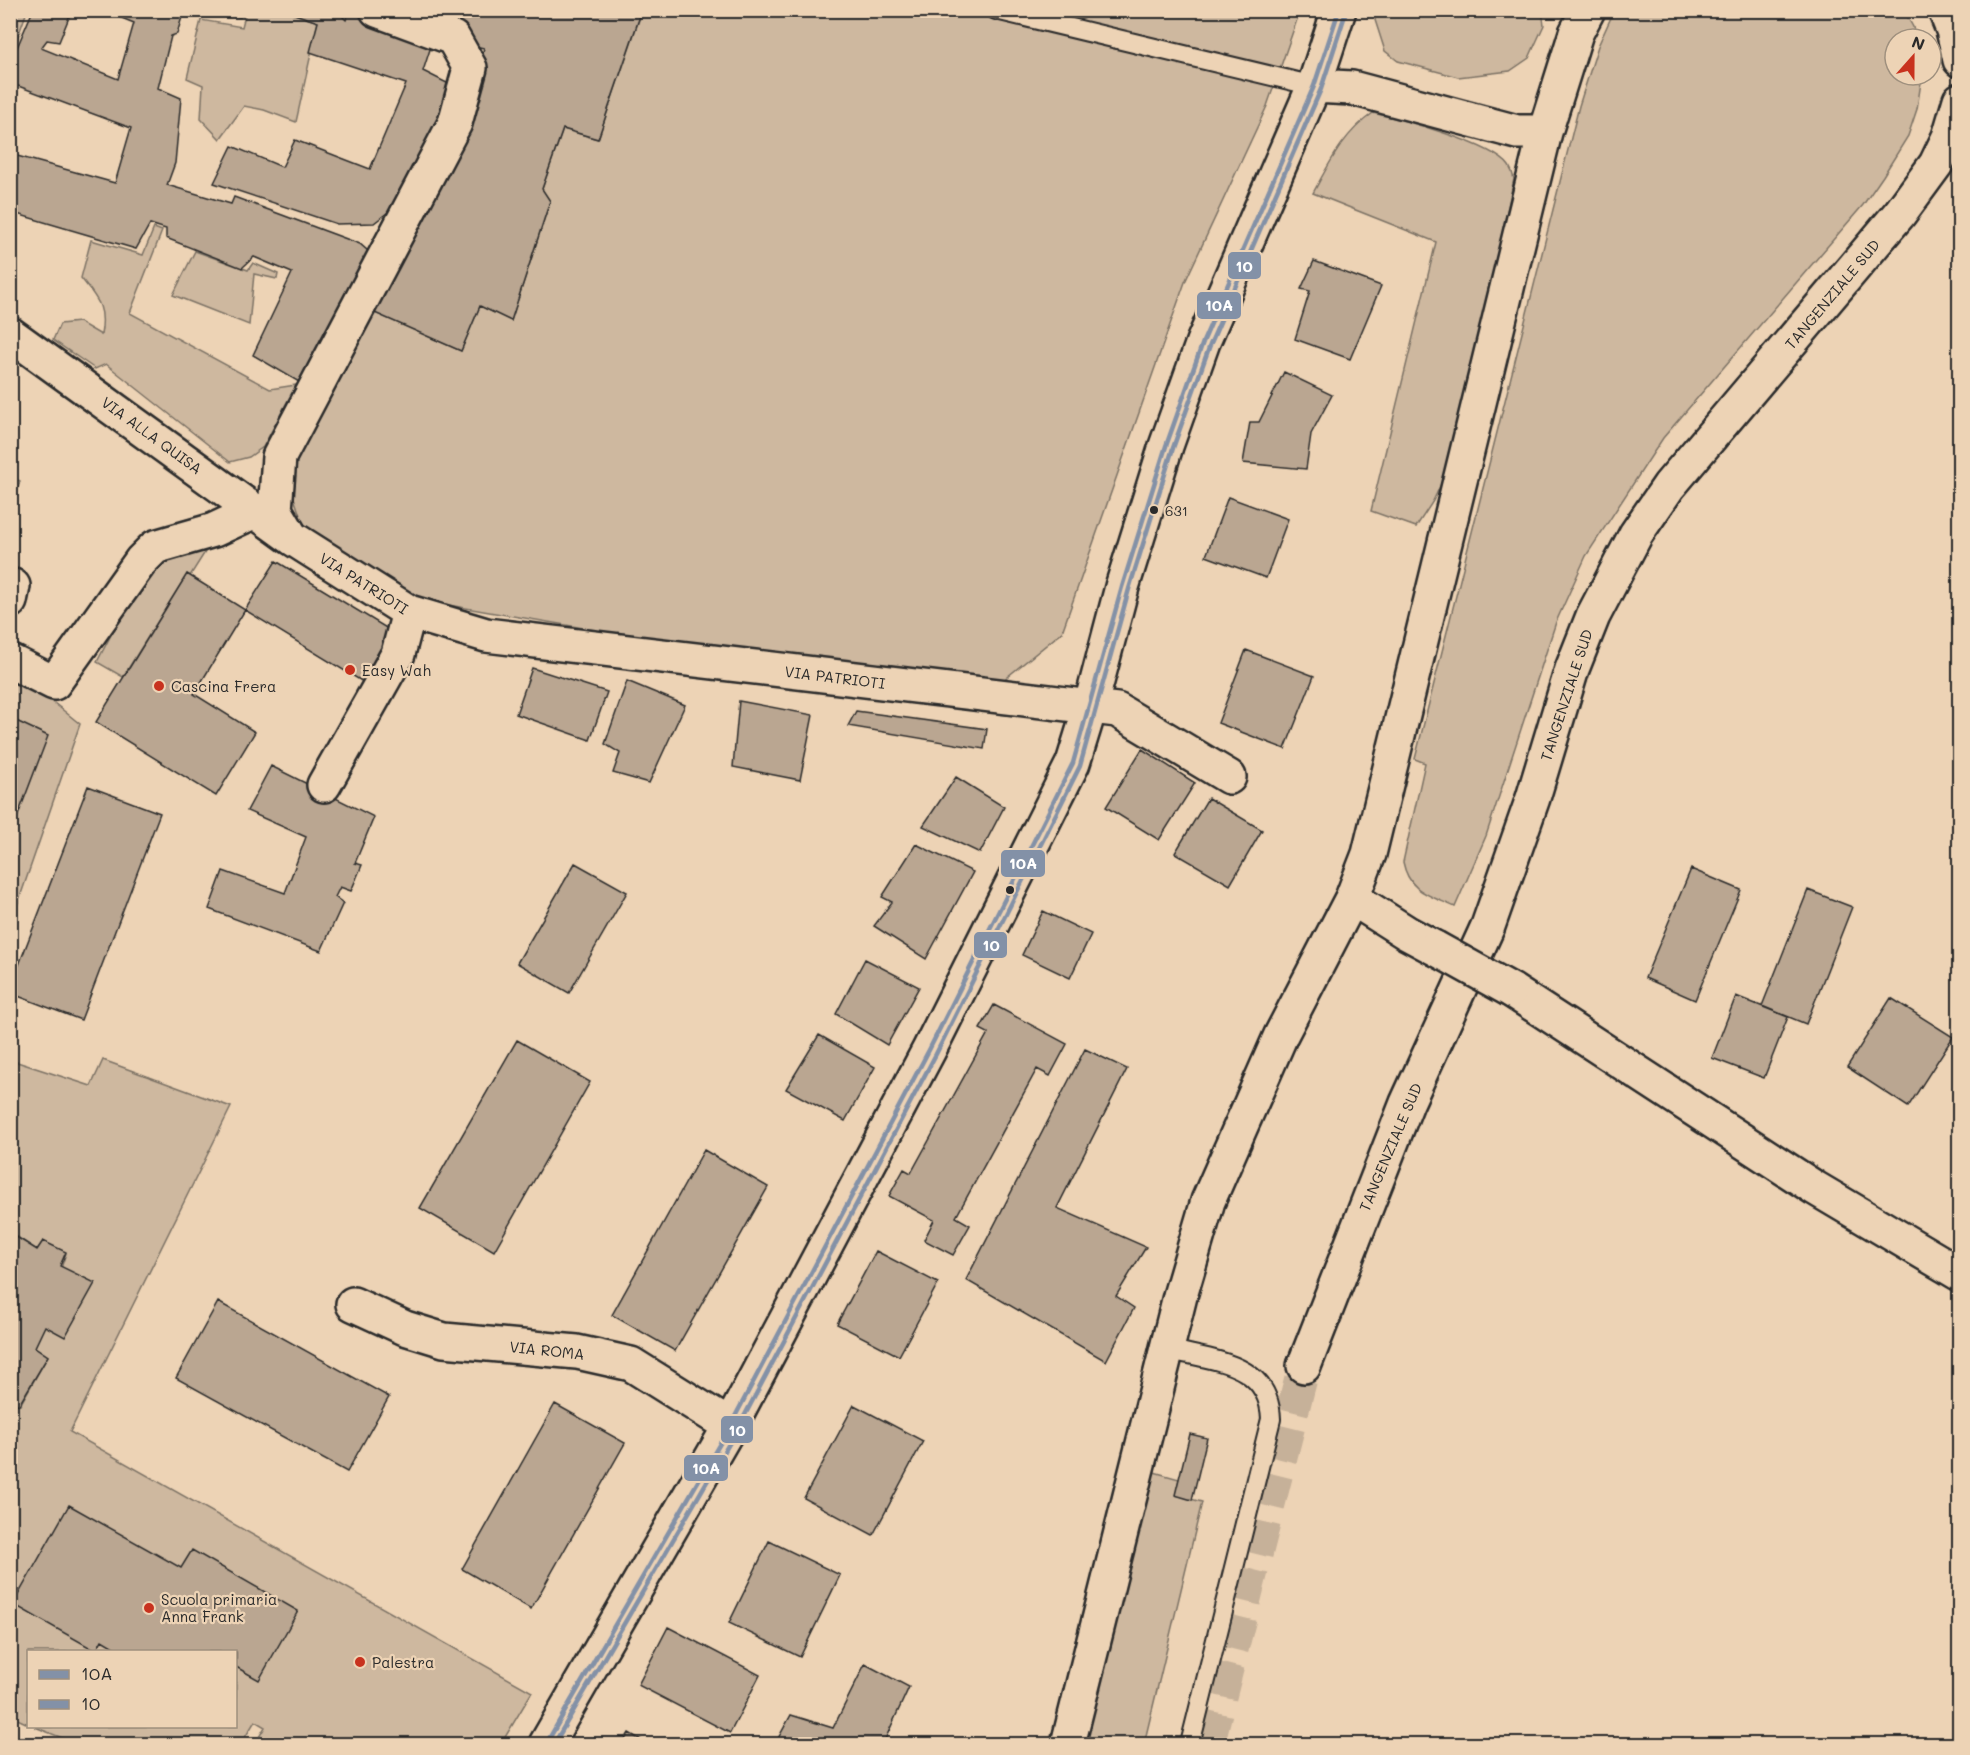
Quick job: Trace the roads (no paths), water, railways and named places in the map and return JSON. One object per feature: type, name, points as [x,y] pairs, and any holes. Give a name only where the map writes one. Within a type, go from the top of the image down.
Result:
[{"type":"main road","name":"VIA PATRIOTI","points":[[377,10],[453,38],[470,68],[455,123],[279,457],[275,510],[292,538],[409,612],[486,635],[1117,710],[1229,777]]},
{"type":"main road","points":[[546,1744],[730,1426],[1008,896],[1073,762],[1090,708],[1122,587],[1166,446],[1200,352],[1314,86],[1339,10]]},
{"type":"main road","points":[[1945,10],[1953,30],[1959,60]]},
{"type":"main road","points":[[1068,1744],[1167,1349],[1208,1201],[1281,1035],[1352,897],[1369,854],[1545,132],[1580,18]]},
{"type":"main road","points":[[1314,86],[1352,88],[1517,132],[1545,132]]},
{"type":"main road","name":"TANGENZIALE SUD","points":[[1304,1366],[1407,1103],[1488,926],[1533,798],[1572,669],[1611,579],[1636,534],[1669,486],[1900,213],[1936,164],[1949,137],[1959,100]]},
{"type":"main road","name":"VIA ALLA QUISA","points":[[10,334],[292,538]]},
{"type":"main road","points":[[10,661],[54,683],[141,561],[155,548],[214,530],[255,511]]},
{"type":"main road","points":[[324,785],[398,654],[409,612]]},
{"type":"main road","points":[[1352,897],[1407,933],[1511,990],[1815,1188],[1959,1274]]},
{"type":"main road","name":"VIA ROMA","points":[[353,1304],[405,1328],[444,1340],[578,1352],[631,1364],[730,1426]]},
{"type":"lane","points":[[996,10],[1314,86]]},
{"type":"lane","points":[[1167,1349],[1238,1367],[1251,1373],[1260,1381],[1271,1407],[1271,1419],[1190,1744]]},
{"type":"tunnel","points":[[1208,1744],[1304,1366]]},
{"type":"place","name":"631","points":[[1154,510]]},
{"type":"place","name":"Easy Wah","points":[[350,670]]},
{"type":"place","name":"Cascina Frera","points":[[159,686]]},
{"type":"place","name":"Scuola primaria Anna Frank","points":[[149,1608]]},
{"type":"place","name":"Palestra","points":[[360,1662]]}]
